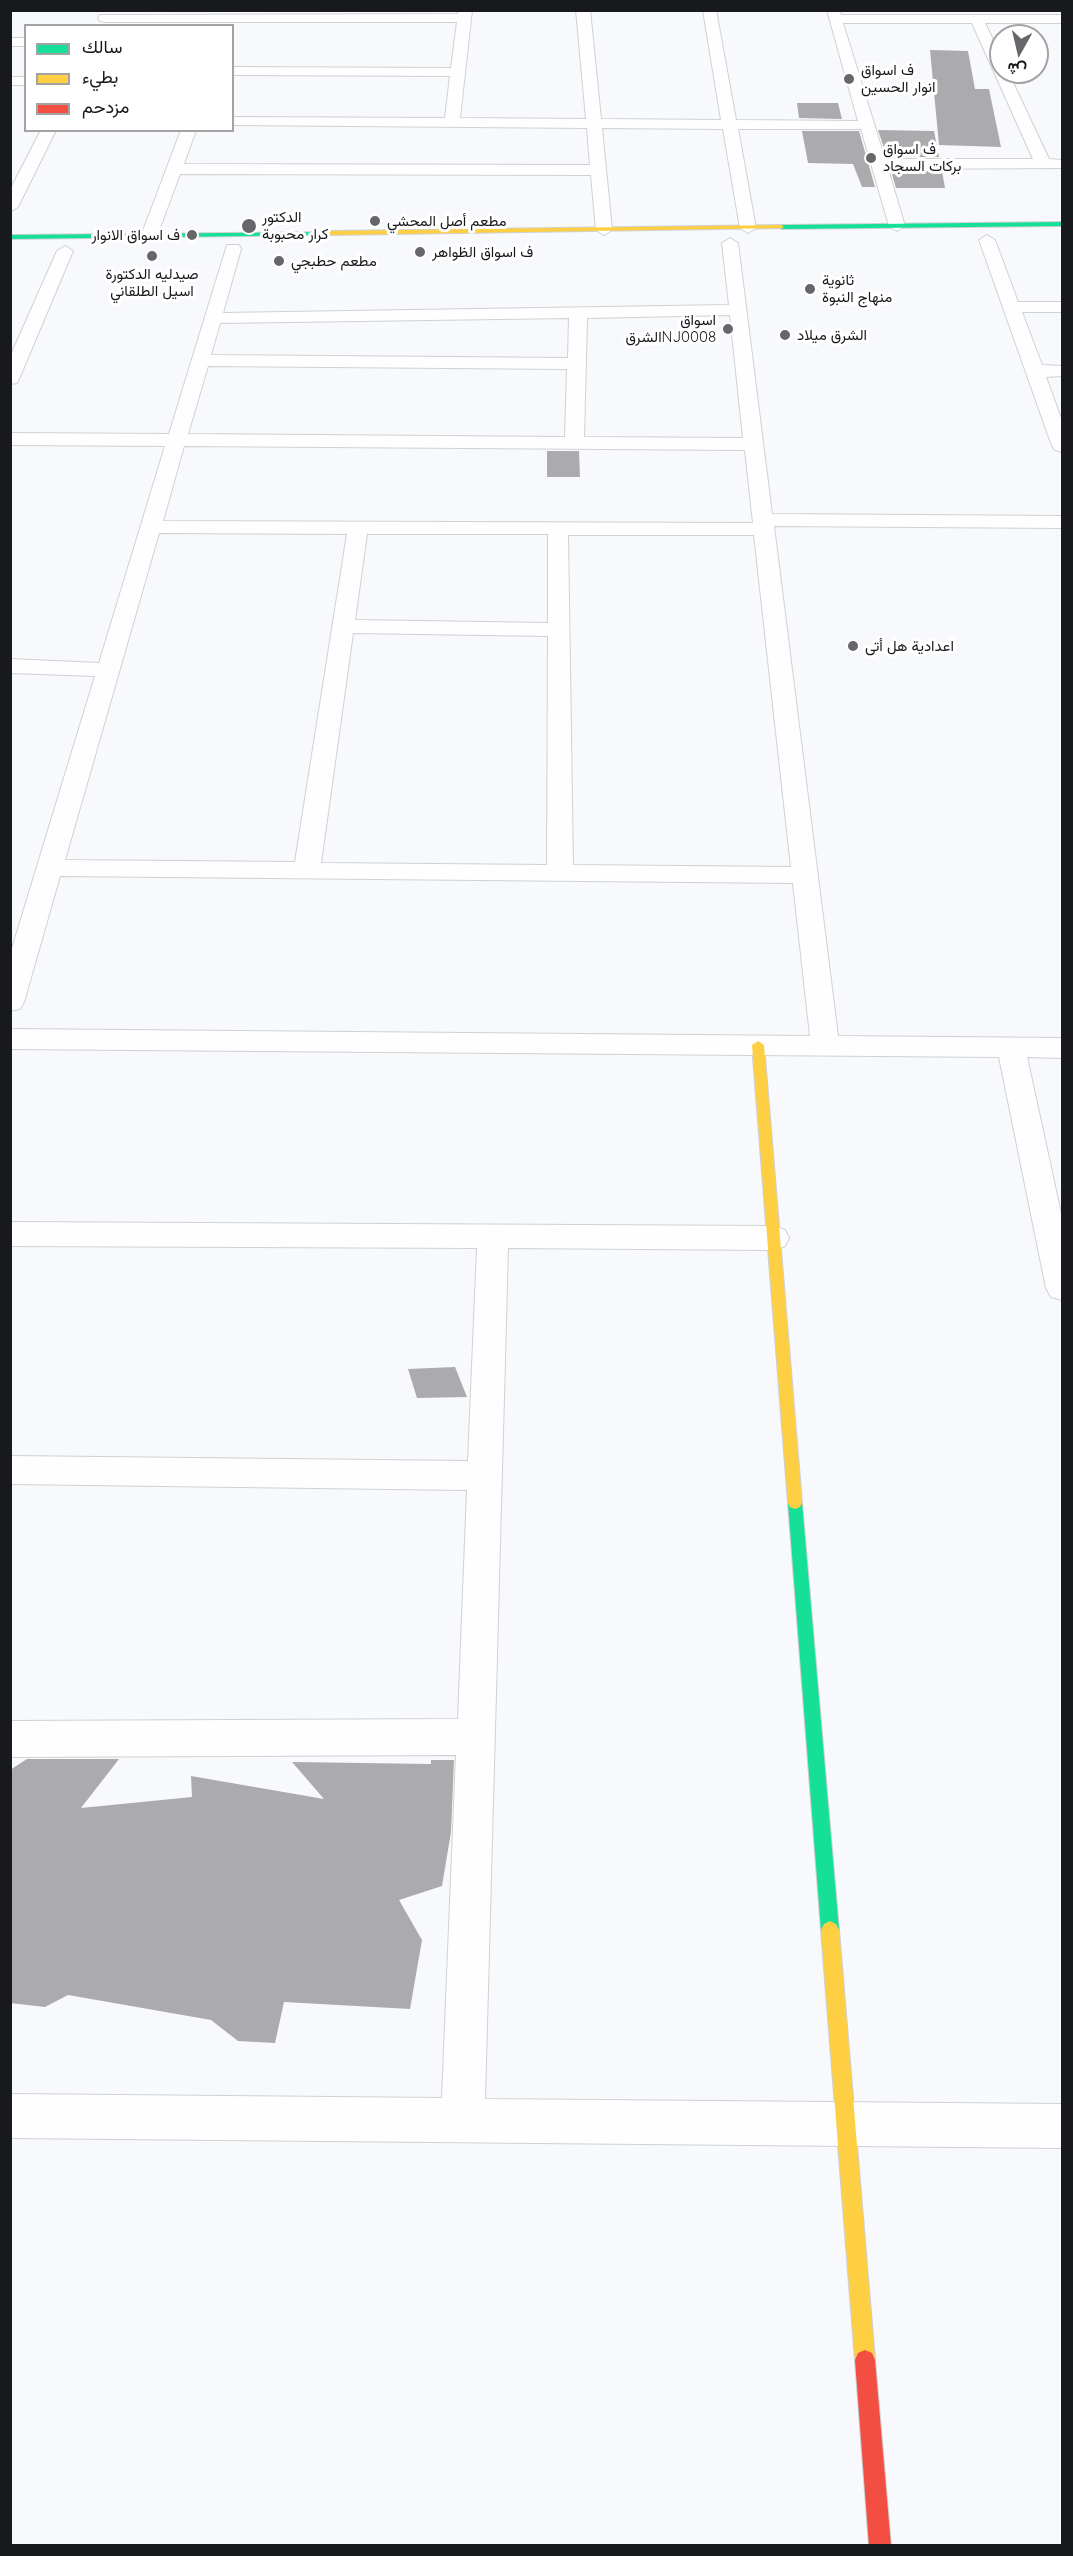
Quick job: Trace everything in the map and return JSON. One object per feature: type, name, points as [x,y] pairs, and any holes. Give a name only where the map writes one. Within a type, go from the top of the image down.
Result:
[{"type":"street","points":[[583,10],[604,230]]},
{"type":"street","points":[[709,10],[748,228]]},
{"type":"street","points":[[105,18],[465,14],[452,122]]},
{"type":"street","points":[[897,226],[834,15],[1062,19]]},
{"type":"street","points":[[977,19],[989,46]]},
{"type":"street","points":[[234,71],[458,72]]},
{"type":"street","points":[[1006,84],[1043,164]]},
{"type":"street","points":[[234,121],[867,124]]},
{"type":"street","points":[[10,207],[48,132]]},
{"type":"street","points":[[149,236],[188,132]]},
{"type":"street","points":[[879,164],[1062,164]]},
{"type":"street","points":[[174,170],[598,170]]},
{"type":"street","points":[[10,237],[1062,224]]},
{"type":"street","points":[[476,246],[465,241],[465,238],[477,231]]},
{"type":"street","points":[[391,247],[404,242],[405,238],[394,233]]},
{"type":"street","points":[[987,240],[1062,446]]},
{"type":"street","points":[[730,243],[825,1046]]},
{"type":"street","points":[[10,1002],[233,249]]},
{"type":"street","points":[[10,379],[27,320],[66,251]]},
{"type":"street","points":[[1012,307],[1062,307]]},
{"type":"street","points":[[212,318],[738,310]]},
{"type":"street","points":[[574,442],[578,314]]},
{"type":"street","points":[[200,360],[578,364]]},
{"type":"street","points":[[1034,371],[1062,371]]},
{"type":"street","points":[[10,439],[754,444]]},
{"type":"street","points":[[151,527],[558,529],[1062,522]]},
{"type":"street","points":[[307,870],[358,528]]},
{"type":"street","points":[[558,529],[560,872]]},
{"type":"street","points":[[344,626],[559,630]]},
{"type":"street","points":[[10,666],[108,670]]},
{"type":"street","points":[[50,868],[804,875]]},
{"type":"street","points":[[10,1039],[1062,1048]]},
{"type":"street","points":[[758,1045],[880,2546]]},
{"type":"street","points":[[1011,1047],[1056,1232],[1062,1288]]},
{"type":"street","points":[[10,1234],[774,1238]]},
{"type":"street","points":[[463,2120],[493,1236]]},
{"type":"street","points":[[10,1470],[485,1476]]},
{"type":"street","points":[[10,1739],[476,1737]]},
{"type":"street","points":[[10,2116],[1062,2126]]},
{"type":"building","points":[[930,50],[968,51],[975,89],[989,89],[1001,147],[939,145]]},
{"type":"building","points":[[797,103],[838,103],[842,119],[799,118]]},
{"type":"building","points":[[878,130],[934,131],[939,157],[887,157]]},
{"type":"building","points":[[802,131],[859,131],[875,187],[862,187],[853,164],[808,163]]},
{"type":"building","points":[[891,171],[942,171],[945,188],[896,188]]},
{"type":"building","points":[[547,451],[579,451],[580,477],[547,477]]},
{"type":"building","points":[[455,1367],[467,1397],[417,1398],[408,1369]]},
{"type":"building","points":[[27,1759],[119,1759],[81,1808],[192,1797],[191,1776],[324,1799],[292,1762],[431,1764],[431,1760],[454,1760],[451,1832],[442,1886],[399,1900],[422,1940],[410,2009],[284,2002],[275,2043],[238,2041],[211,2020],[68,1995],[45,2007],[10,2003],[10,1770]]},
{"type":"traffic: fast","points":[[782,227],[1062,224]]},
{"type":"traffic: fast","points":[[10,237],[330,233]]},
{"type":"traffic: fast","points":[[795,1503],[830,1930]]},
{"type":"traffic: slow","points":[[330,233],[782,227]]},
{"type":"traffic: slow","points":[[758,1045],[795,1503]]},
{"type":"traffic: slow","points":[[830,1930],[865,2360]]},
{"type":"traffic: jam","points":[[865,2360],[880,2546]]},
{"type":"place","name":"ف اسواق انوار الحسين","points":[[849,79]]},
{"type":"place","name":"ف اسواق بركات السجاد","points":[[871,158]]},
{"type":"place","name":"مطعم أصل المحشي","points":[[375,221]]},
{"type":"place","name":"الدكتور كرار محبوبة","points":[[249,226]]},
{"type":"place","name":"ف اسواق الانوار","points":[[192,235]]},
{"type":"place","name":"ف اسواق الظواهر","points":[[420,252]]},
{"type":"place","name":"صيدليه الدكتورة اسيل الطلقاني","points":[[152,256]]},
{"type":"place","name":"مطعم حطبجي","points":[[279,261]]},
{"type":"place","name":"ثانوية منهاج النبوة","points":[[810,289]]},
{"type":"place","name":"اسواق الشرقNJ0008","points":[[728,329]]},
{"type":"place","name":"الشرق ميلاد","points":[[785,335]]},
{"type":"place","name":"اعدادية هل أتى","points":[[853,646]]}]
